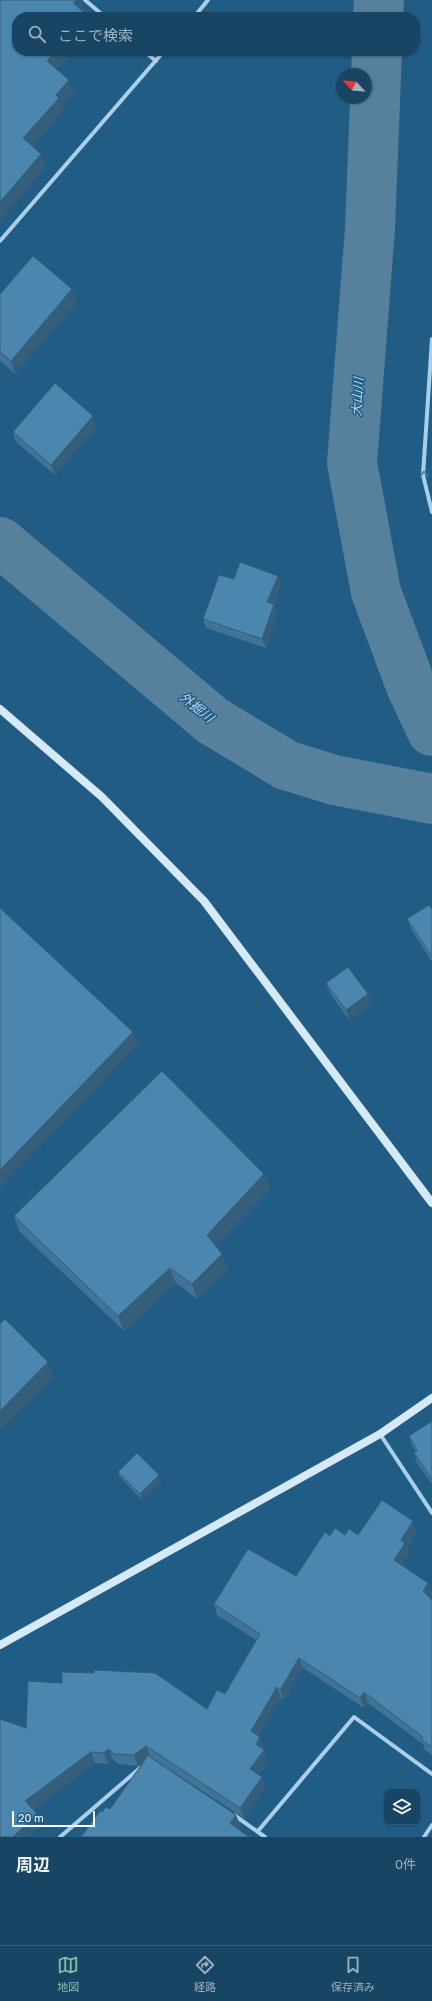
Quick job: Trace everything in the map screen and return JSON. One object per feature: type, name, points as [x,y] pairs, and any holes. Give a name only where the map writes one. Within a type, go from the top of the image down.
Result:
[{"type":"street","points":[[85,0],[99,12]]},
{"type":"street","points":[[198,12],[208,0]]},
{"type":"street","points":[[150,56],[156,61]]},
{"type":"street","points":[[0,241],[160,56]]},
{"type":"street","points":[[432,339],[423,475],[432,512]]},
{"type":"street","points":[[0,709],[102,797],[204,901],[432,1203]]},
{"type":"street","points":[[0,1644],[380,1434],[432,1398]]},
{"type":"street","points":[[380,1434],[432,1513]]},
{"type":"street","points":[[258,1831],[354,1717],[432,1774]]},
{"type":"street","points":[[60,1837],[144,1765]]},
{"type":"street","points":[[226,1810],[266,1837]]},
{"type":"street","points":[[424,1837],[432,1826]]},
{"type":"building","points":[[0,0],[76,0],[73,3],[84,12],[12,12],[12,56],[52,56],[47,61],[69,80],[56,95],[59,98],[23,138],[41,154],[0,202]]},
{"type":"building","points":[[33,256],[72,289],[11,361],[0,352],[0,294]]},
{"type":"building","points":[[55,383],[93,416],[51,465],[13,432]]},
{"type":"building","points":[[240,562],[278,576],[267,602],[274,604],[262,639],[203,619],[219,575],[234,579]]},
{"type":"building","points":[[429,905],[432,909],[432,957],[407,919]]},
{"type":"building","points":[[0,908],[133,1032],[0,1170]]},
{"type":"building","points":[[348,967],[368,994],[346,1010],[326,983]]},
{"type":"building","points":[[162,1071],[264,1174],[207,1235],[222,1254],[192,1284],[170,1268],[118,1316],[14,1216]]},
{"type":"building","points":[[5,1319],[48,1362],[0,1411],[0,1324]]},
{"type":"building","points":[[432,1421],[432,1479],[414,1453],[417,1451],[409,1436]]},
{"type":"building","points":[[137,1453],[159,1475],[140,1494],[118,1472]]},
{"type":"building","points":[[382,1500],[413,1521],[401,1540],[405,1543],[394,1560],[428,1583],[423,1591],[432,1600],[432,1747],[421,1739],[423,1737],[364,1692],[360,1698],[299,1658],[280,1690],[277,1687],[251,1731],[260,1737],[256,1744],[264,1750],[250,1769],[262,1777],[240,1808],[146,1746],[134,1755],[114,1754],[109,1749],[104,1753],[91,1752],[25,1801],[37,1814],[13,1837],[0,1837],[0,1719],[26,1728],[28,1681],[62,1683],[62,1672],[94,1673],[94,1670],[155,1673],[207,1709],[217,1690],[225,1694],[260,1634],[214,1604],[248,1549],[296,1576],[325,1532],[330,1536],[335,1528],[345,1535],[349,1529],[358,1535]]},
{"type":"building","points":[[147,1755],[236,1815],[230,1823],[249,1837],[81,1837],[100,1811],[102,1812],[106,1807],[110,1809]]},
{"type":"waterway","name":"大山川","points":[[378,12],[379,0]]},
{"type":"waterway","name":"大山川","points":[[377,56],[370,228],[352,463],[376,592],[411,686],[432,731]]},
{"type":"waterway","name":"外掘川","points":[[0,542],[213,721],[286,765],[334,780],[432,799]]}]
